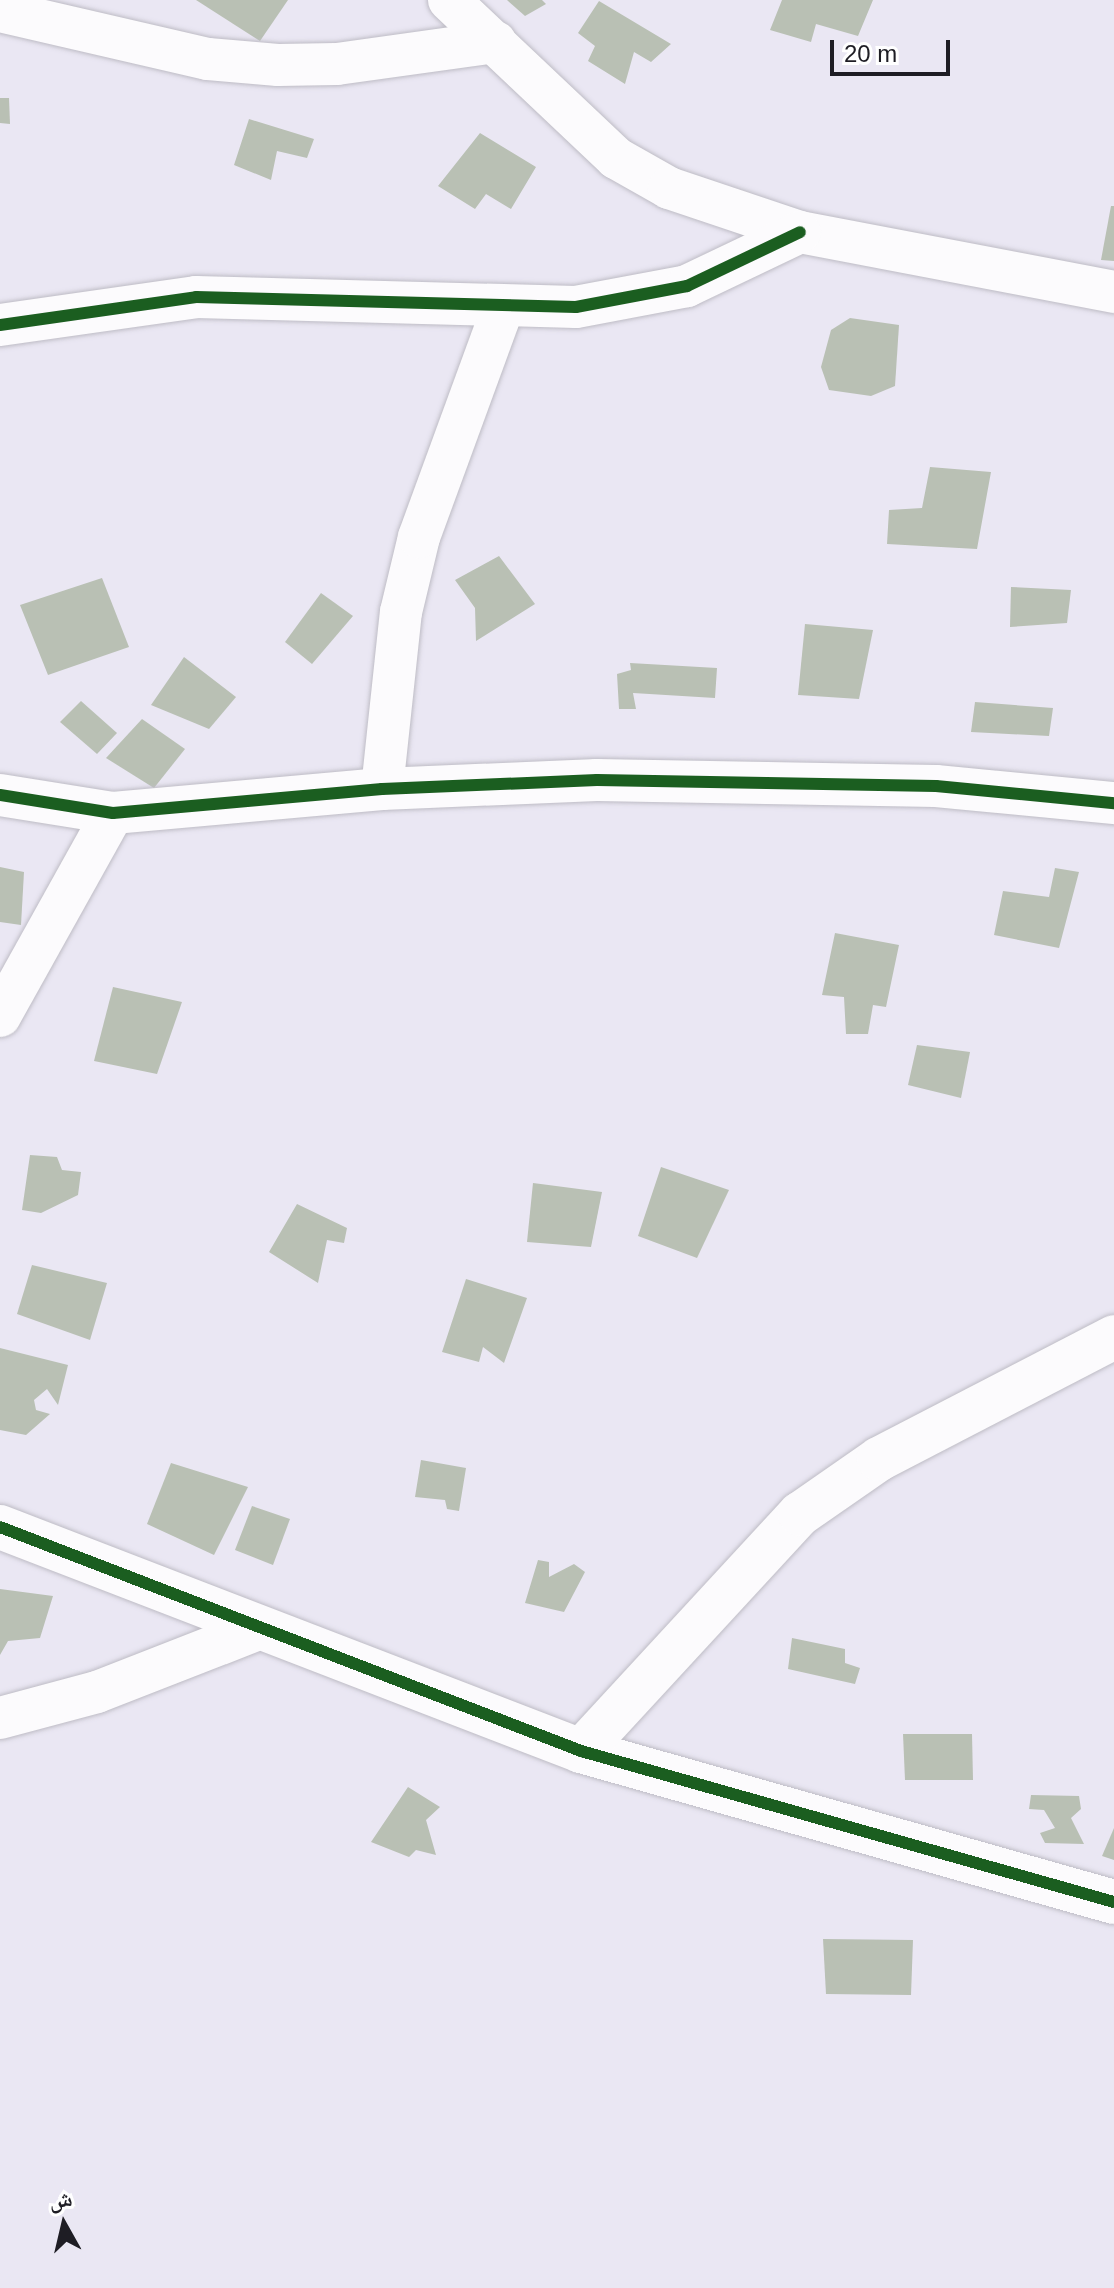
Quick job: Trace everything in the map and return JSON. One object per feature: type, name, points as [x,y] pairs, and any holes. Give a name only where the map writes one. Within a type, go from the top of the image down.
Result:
[{"type":"street","points":[[449,0],[616,158],[669,188],[800,232],[1114,292]]},
{"type":"street","points":[[0,11],[208,59],[278,65],[337,64],[495,42]]},
{"type":"street","points":[[0,325],[196,297],[502,310],[576,307],[687,286],[800,232]]},
{"type":"street","points":[[382,789],[401,612],[415,552],[502,310]]},
{"type":"street","points":[[0,795],[113,813],[382,789],[597,780],[936,786],[1114,803]]},
{"type":"street","points":[[0,1016],[113,813]]},
{"type":"street","points":[[581,1751],[800,1514],[879,1459],[1114,1337]]},
{"type":"street","points":[[0,1527],[581,1751],[1114,1902]]},
{"type":"street","points":[[0,1718],[97,1692],[259,1629]]},
{"type":"building","points":[[196,0],[288,0],[260,41]]},
{"type":"building","points":[[507,0],[542,0],[546,4],[525,16]]},
{"type":"building","points":[[782,0],[873,0],[858,36],[816,24],[811,42],[770,30]]},
{"type":"building","points":[[599,1],[671,44],[651,62],[634,52],[625,84],[588,61],[595,46],[578,33]]},
{"type":"building","points":[[0,98],[9,98],[10,124],[0,123]]},
{"type":"building","points":[[249,119],[314,139],[307,158],[277,151],[271,180],[234,165]]},
{"type":"building","points":[[480,133],[536,167],[511,209],[486,194],[475,209],[438,186]]},
{"type":"building","points":[[1111,206],[1114,206],[1114,261],[1101,260]]},
{"type":"building","points":[[850,318],[899,325],[895,386],[871,396],[829,390],[821,367],[831,330]]},
{"type":"building","points":[[930,467],[991,472],[977,549],[887,544],[889,510],[922,508]]},
{"type":"building","points":[[499,556],[535,604],[476,641],[475,608],[455,580]]},
{"type":"building","points":[[102,578],[129,647],[48,675],[20,605]]},
{"type":"building","points":[[1011,587],[1071,590],[1067,623],[1010,627]]},
{"type":"building","points":[[321,593],[353,616],[312,664],[285,642]]},
{"type":"building","points":[[805,624],[873,630],[859,699],[798,695]]},
{"type":"building","points":[[184,657],[236,697],[209,729],[151,705]]},
{"type":"building","points":[[630,663],[717,668],[715,698],[633,693],[636,709],[619,709],[617,674],[631,670]]},
{"type":"building","points":[[81,701],[117,733],[97,754],[60,722]]},
{"type":"building","points":[[975,702],[1053,708],[1049,736],[971,732]]},
{"type":"building","points":[[142,719],[185,749],[154,788],[106,758]]},
{"type":"building","points":[[0,867],[24,872],[21,925],[0,922]]},
{"type":"building","points":[[1055,868],[1079,872],[1059,948],[994,935],[1003,891],[1049,897]]},
{"type":"building","points":[[835,933],[899,945],[886,1007],[873,1005],[868,1034],[846,1034],[844,997],[822,995]]},
{"type":"building","points":[[113,987],[182,1002],[157,1074],[94,1061]]},
{"type":"building","points":[[917,1045],[970,1052],[961,1098],[908,1085]]},
{"type":"building","points":[[30,1155],[57,1157],[62,1170],[81,1172],[78,1195],[41,1213],[22,1210]]},
{"type":"building","points":[[661,1167],[729,1190],[697,1258],[638,1236]]},
{"type":"building","points":[[533,1183],[602,1192],[591,1247],[527,1242]]},
{"type":"building","points":[[297,1204],[347,1228],[344,1243],[327,1240],[318,1283],[269,1252]]},
{"type":"building","points":[[32,1265],[107,1283],[90,1340],[17,1314]]},
{"type":"building","points":[[466,1279],[527,1298],[504,1363],[483,1347],[479,1362],[442,1352]]},
{"type":"building","points":[[0,1348],[68,1365],[58,1405],[47,1389],[34,1400],[36,1410],[50,1414],[26,1435],[0,1430]]},
{"type":"building","points":[[421,1460],[466,1468],[459,1511],[447,1509],[445,1500],[415,1497]]},
{"type":"building","points":[[171,1463],[248,1487],[214,1555],[147,1524]]},
{"type":"building","points":[[252,1506],[290,1519],[273,1565],[235,1550]]},
{"type":"building","points":[[538,1560],[549,1562],[549,1577],[574,1564],[585,1572],[564,1612],[525,1603]]},
{"type":"building","points":[[0,1589],[53,1596],[40,1638],[8,1641],[0,1655]]},
{"type":"building","points":[[792,1638],[845,1649],[845,1663],[860,1668],[855,1684],[788,1669]]},
{"type":"building","points":[[903,1734],[972,1734],[973,1780],[905,1780]]},
{"type":"building","points":[[408,1787],[440,1807],[426,1820],[436,1855],[416,1850],[409,1857],[371,1842]]},
{"type":"building","points":[[1031,1795],[1079,1796],[1081,1809],[1071,1818],[1084,1844],[1045,1843],[1040,1833],[1055,1828],[1044,1810],[1029,1809]]},
{"type":"building","points":[[1114,1828],[1114,1860],[1102,1856]]},
{"type":"building","points":[[823,1939],[913,1940],[911,1995],[826,1994]]},
{"type":"cycle path","points":[[0,325],[196,297],[576,307],[687,286],[800,232]]},
{"type":"cycle path","points":[[0,795],[113,813],[382,789],[597,780],[936,786],[1114,803]]},
{"type":"cycle path","points":[[0,1527],[581,1751],[1114,1902]]}]
